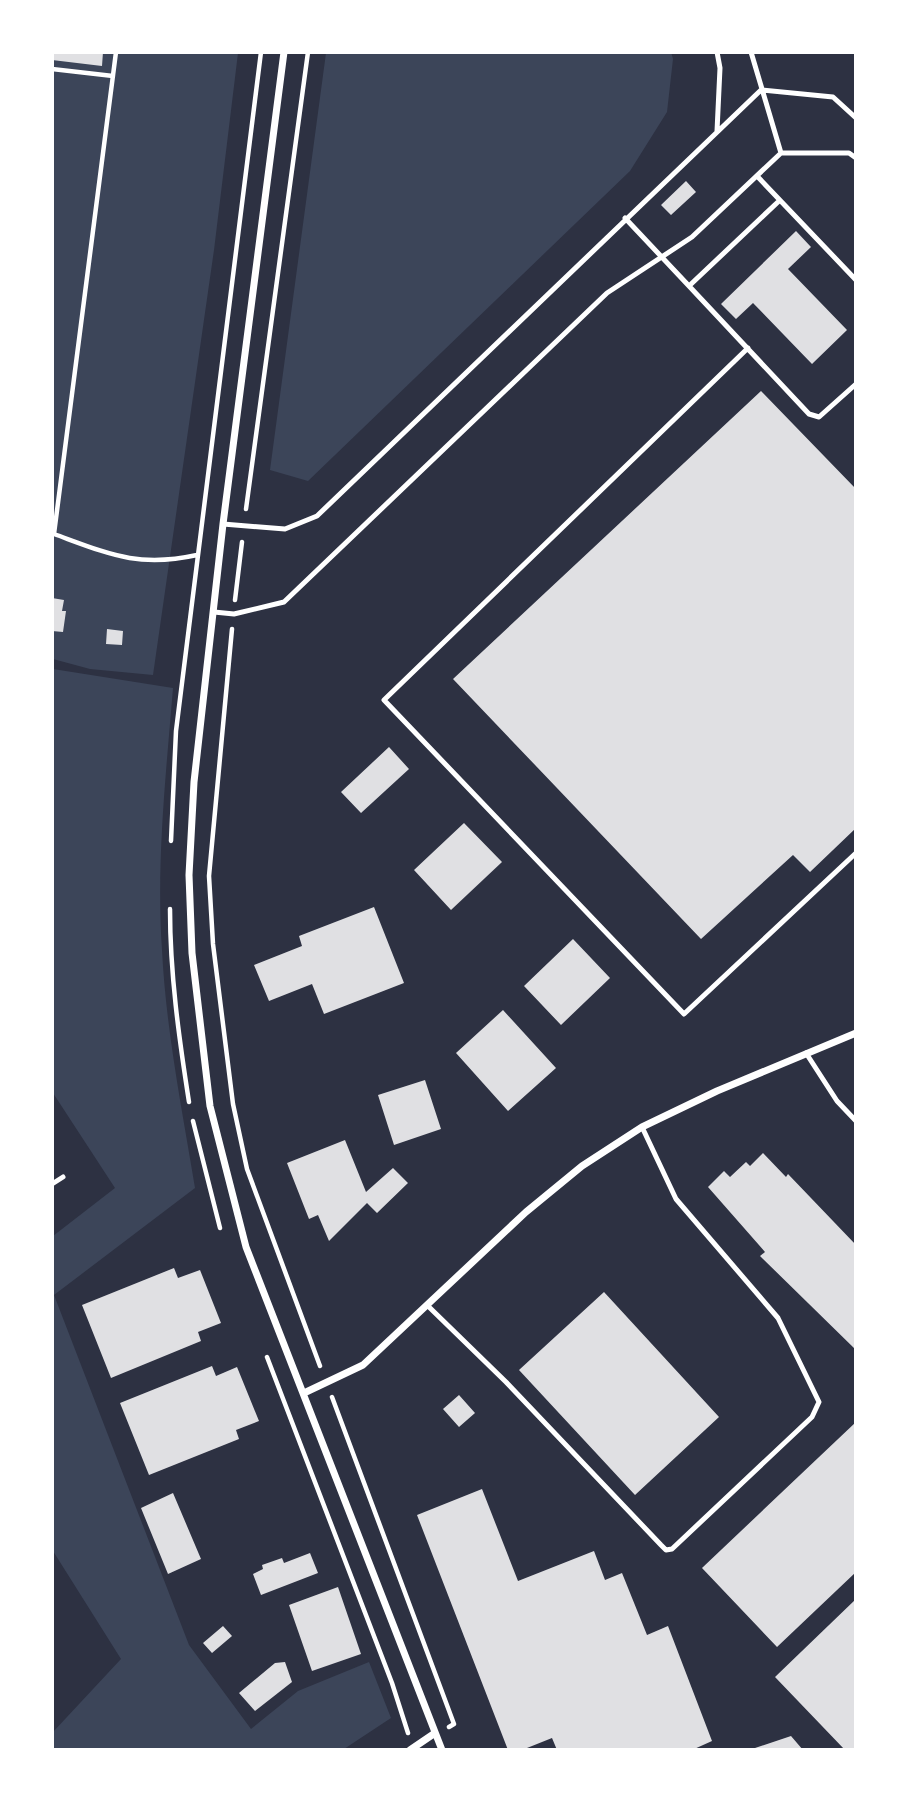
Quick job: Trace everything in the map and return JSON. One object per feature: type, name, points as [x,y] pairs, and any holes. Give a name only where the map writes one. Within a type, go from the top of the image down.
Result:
[{"type":"street","points":[[284,52],[223,524],[194,782],[189,876],[192,953],[210,1106],[246,1247],[442,1749]]},
{"type":"street","points":[[304,1393],[363,1365],[429,1307],[535,1204],[582,1166],[642,1127],[717,1091],[856,1033]]},
{"type":"street","points":[[411,1749],[435,1733]]},
{"type":"lane","points":[[717,52],[720,68],[718,131]]},
{"type":"lane","points":[[751,52],[781,153]]},
{"type":"lane","points":[[223,524],[285,529],[317,516],[761,90],[833,97],[856,118]]},
{"type":"lane","points":[[214,612],[234,614],[284,602],[607,293],[692,237],[781,153],[849,153],[856,158]]},
{"type":"lane","points":[[757,176],[856,280]]},
{"type":"lane","points":[[689,286],[779,201]]},
{"type":"lane","points":[[625,218],[809,414],[819,417],[856,384]]},
{"type":"lane","points":[[748,348],[384,701],[684,1014],[856,853]]},
{"type":"lane","points":[[806,1054],[836,1101],[856,1121]]},
{"type":"lane","points":[[429,1307],[506,1382],[666,1550],[672,1549],[812,1417],[819,1402],[778,1318],[677,1199],[642,1127]]},
{"type":"lane","points":[[52,1184],[63,1177]]},
{"type":"path","points":[[116,52],[53,534],[139,562],[167,562],[197,555]]},
{"type":"path","points":[[171,853],[176,731],[261,52]]},
{"type":"path","points":[[308,52],[243,526],[214,806],[209,876],[213,944],[233,1104],[247,1169],[454,1724],[435,1733]]},
{"type":"path","points":[[52,69],[113,76]]},
{"type":"path","points":[[170,908],[170,949],[177,1030],[191,1112],[221,1231]]},
{"type":"path","points":[[266,1353],[392,1683],[411,1749]]},
{"type":"shaded area","points":[[671,52],[673,59],[667,112],[630,171],[308,481],[270,470],[326,53]]},
{"type":"shaded area","points":[[52,53],[238,53],[214,250],[153,675],[90,669],[53,659]]},
{"type":"shaded area","points":[[53,669],[173,688],[163,819],[160,917],[171,1040],[195,1188],[54,1295],[189,1645],[251,1729],[298,1691],[369,1662],[391,1718],[344,1749],[53,1749],[53,1732],[121,1659],[53,1551],[53,1236],[115,1188],[53,1093]]},
{"type":"building","points":[[52,52],[103,52],[102,66],[52,60]]},
{"type":"building","points":[[686,181],[696,192],[671,215],[661,205]]},
{"type":"building","points":[[796,231],[811,247],[788,269],[847,330],[812,364],[753,303],[736,319],[721,304]]},
{"type":"building","points":[[761,391],[856,489],[856,828],[810,872],[793,855],[701,939],[453,679]]},
{"type":"building","points":[[52,598],[64,600],[62,611],[66,611],[63,632],[52,631]]},
{"type":"building","points":[[107,629],[123,631],[122,645],[106,644]]},
{"type":"building","points":[[389,747],[409,769],[361,813],[341,792]]},
{"type":"building","points":[[464,823],[502,862],[451,910],[414,870]]},
{"type":"building","points":[[374,907],[404,983],[324,1014],[312,984],[269,1001],[254,965],[302,946],[299,936]]},
{"type":"building","points":[[573,939],[610,978],[561,1025],[524,986]]},
{"type":"building","points":[[503,1010],[556,1068],[508,1111],[456,1053]]},
{"type":"building","points":[[425,1080],[441,1129],[394,1145],[378,1095]]},
{"type":"building","points":[[345,1140],[366,1192],[393,1168],[408,1183],[377,1213],[367,1203],[329,1241],[318,1215],[309,1219],[287,1163]]},
{"type":"building","points":[[763,1153],[786,1177],[788,1174],[856,1245],[856,1350],[760,1256],[765,1252],[708,1187],[724,1171],[730,1177],[746,1162],[750,1166]]},
{"type":"building","points":[[174,1268],[178,1278],[200,1270],[221,1323],[198,1332],[201,1341],[111,1378],[82,1305]]},
{"type":"building","points":[[604,1292],[719,1417],[635,1495],[519,1370]]},
{"type":"building","points":[[212,1366],[216,1376],[237,1367],[259,1421],[236,1430],[239,1439],[149,1475],[120,1403]]},
{"type":"building","points":[[459,1395],[475,1413],[459,1427],[443,1409]]},
{"type":"building","points":[[856,1422],[856,1572],[777,1647],[702,1568]]},
{"type":"building","points":[[482,1489],[518,1581],[594,1551],[605,1580],[622,1573],[647,1635],[668,1626],[712,1741],[692,1750],[557,1750],[552,1738],[522,1750],[508,1750],[417,1515]]},
{"type":"building","points":[[173,1493],[201,1559],[168,1574],[141,1508]]},
{"type":"building","points":[[310,1553],[318,1573],[261,1595],[253,1574],[263,1569],[262,1565],[282,1558],[284,1563]]},
{"type":"building","points":[[338,1587],[361,1654],[312,1671],[289,1605]]},
{"type":"building","points":[[856,1599],[856,1750],[845,1750],[775,1677]]},
{"type":"building","points":[[223,1626],[232,1636],[212,1653],[203,1643]]},
{"type":"building","points":[[285,1662],[292,1682],[255,1711],[239,1693],[275,1663]]},
{"type":"building","points":[[791,1736],[803,1750],[752,1750],[752,1749]]}]
